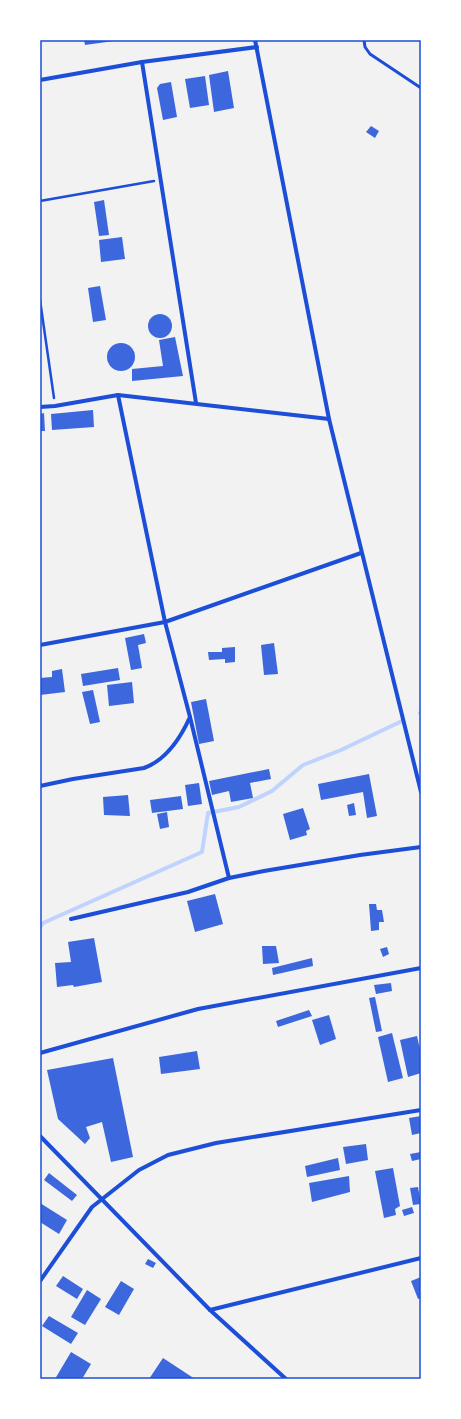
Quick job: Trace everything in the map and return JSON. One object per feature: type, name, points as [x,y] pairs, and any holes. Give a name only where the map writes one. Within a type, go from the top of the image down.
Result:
[{"type":"street","points":[[255,40],[329,419],[421,792]]},
{"type":"street","points":[[40,80],[142,62],[257,47]]},
{"type":"street","points":[[142,62],[196,403]]},
{"type":"street","points":[[40,407],[55,406],[118,395],[329,419]]},
{"type":"street","points":[[118,395],[165,622],[190,717],[229,878]]},
{"type":"street","points":[[40,645],[165,622],[361,553]]},
{"type":"street","points":[[40,786],[73,779],[144,768],[152,765],[176,741],[190,717]]},
{"type":"street","points":[[71,919],[188,892],[229,878],[360,855],[421,847]]},
{"type":"street","points":[[40,1054],[198,1009],[421,968]]},
{"type":"street","points":[[40,1281],[92,1206],[139,1170],[168,1156],[216,1143],[421,1110]]},
{"type":"street","points":[[40,1136],[210,1310],[286,1379]]},
{"type":"street","points":[[210,1310],[421,1258]]},
{"type":"lane","points":[[364,40],[365,47],[370,54],[421,88]]},
{"type":"path","points":[[40,201],[161,180]]},
{"type":"path","points":[[40,300],[55,406]]},
{"type":"building","points":[[84,40],[114,40],[114,41],[85,45]]},
{"type":"building","points":[[228,71],[234,108],[214,112],[209,75]]},
{"type":"building","points":[[205,76],[209,105],[190,108],[185,79]]},
{"type":"building","points":[[171,82],[177,117],[163,120],[157,88],[160,84]]},
{"type":"building","points":[[371,126],[379,131],[375,138],[366,132]]},
{"type":"building","points":[[104,200],[109,235],[99,236],[94,202]]},
{"type":"building","points":[[122,237],[125,259],[101,262],[99,240]]},
{"type":"building","points":[[100,286],[106,320],[93,322],[88,288]]},
{"type":"building","points":[[160,314],[165,315],[171,321],[171,331],[165,337],[160,338],[155,337],[149,331],[148,326],[149,321],[155,315]]},
{"type":"building","points":[[175,337],[183,376],[132,381],[132,369],[163,366],[159,340]]},
{"type":"building","points":[[121,343],[131,347],[135,357],[131,367],[121,371],[111,367],[107,357],[111,347]]},
{"type":"building","points":[[93,410],[94,427],[52,430],[51,414]]},
{"type":"building","points":[[44,413],[45,431],[40,431],[40,414]]},
{"type":"building","points":[[144,634],[146,643],[138,645],[142,668],[131,670],[125,638]]},
{"type":"building","points":[[274,643],[278,674],[264,675],[261,645]]},
{"type":"building","points":[[235,647],[235,662],[225,663],[225,659],[209,660],[208,652],[222,652],[222,648]]},
{"type":"building","points":[[118,668],[120,680],[83,686],[81,674]]},
{"type":"building","points":[[62,669],[65,692],[40,695],[40,678],[52,677],[52,671]]},
{"type":"building","points":[[132,682],[134,703],[109,706],[107,685]]},
{"type":"building","points":[[93,690],[100,722],[90,724],[82,692]]},
{"type":"building","points":[[206,699],[214,741],[199,744],[191,702]]},
{"type":"building","points":[[269,769],[271,779],[250,783],[253,798],[231,802],[229,791],[212,795],[209,781]]},
{"type":"building","points":[[369,774],[377,816],[367,818],[363,792],[321,800],[318,784]]},
{"type":"building","points":[[199,783],[202,804],[188,806],[185,785]]},
{"type":"building","points":[[128,795],[130,816],[104,815],[103,797]]},
{"type":"building","points":[[181,796],[183,809],[152,813],[150,800]]},
{"type":"building","points":[[354,803],[356,815],[349,816],[347,805]]},
{"type":"building","points":[[303,808],[310,829],[306,831],[307,835],[290,840],[283,814]]},
{"type":"building","points":[[167,812],[169,827],[160,829],[157,814]]},
{"type":"building","points":[[215,894],[223,924],[195,932],[187,901]]},
{"type":"building","points":[[369,904],[376,904],[377,910],[382,910],[384,922],[379,922],[379,930],[371,931]]},
{"type":"building","points":[[94,938],[102,982],[74,987],[73,985],[57,987],[55,963],[71,962],[68,942]]},
{"type":"building","points":[[262,946],[276,946],[279,963],[263,964]]},
{"type":"building","points":[[387,947],[389,954],[383,957],[380,949]]},
{"type":"building","points":[[312,958],[313,966],[273,975],[272,968]]},
{"type":"building","points":[[391,983],[392,991],[376,994],[374,985]]},
{"type":"building","points":[[375,997],[382,1031],[376,1032],[369,998]]},
{"type":"building","points":[[309,1010],[312,1016],[278,1027],[276,1021]]},
{"type":"building","points":[[329,1015],[336,1039],[320,1045],[312,1020]]},
{"type":"building","points":[[392,1033],[403,1078],[388,1082],[378,1037]]},
{"type":"building","points":[[417,1036],[421,1054],[421,1073],[408,1077],[400,1040]]},
{"type":"building","points":[[197,1051],[200,1069],[161,1074],[159,1057]]},
{"type":"building","points":[[113,1058],[133,1157],[111,1162],[102,1122],[86,1127],[90,1138],[85,1144],[58,1119],[47,1070]]},
{"type":"building","points":[[421,1116],[421,1133],[412,1135],[409,1118]]},
{"type":"building","points":[[366,1144],[368,1160],[346,1164],[343,1147]]},
{"type":"building","points":[[421,1152],[421,1159],[412,1161],[410,1154]]},
{"type":"building","points":[[338,1158],[340,1170],[307,1177],[305,1166]]},
{"type":"building","points":[[393,1168],[400,1206],[395,1209],[396,1215],[384,1218],[375,1171]]},
{"type":"building","points":[[49,1173],[77,1195],[72,1201],[44,1180]]},
{"type":"building","points":[[349,1176],[350,1192],[312,1202],[309,1183]]},
{"type":"building","points":[[418,1187],[421,1204],[413,1205],[410,1188]]},
{"type":"building","points":[[40,1203],[67,1220],[59,1234],[40,1222]]},
{"type":"building","points":[[412,1207],[414,1213],[404,1216],[402,1210]]},
{"type":"building","points":[[148,1259],[156,1263],[153,1268],[145,1264]]},
{"type":"building","points":[[63,1276],[83,1289],[77,1299],[56,1286]]},
{"type":"building","points":[[421,1277],[421,1298],[418,1299],[411,1281]]},
{"type":"building","points":[[121,1281],[134,1289],[119,1315],[105,1307]]},
{"type":"building","points":[[87,1290],[101,1299],[85,1325],[71,1317]]},
{"type":"building","points":[[49,1316],[78,1333],[71,1344],[42,1326]]},
{"type":"building","points":[[71,1352],[91,1364],[82,1379],[55,1379]]},
{"type":"building","points":[[163,1358],[195,1379],[149,1379]]},
{"type":"waterway","points":[[40,927],[43,923],[202,852],[208,813],[239,807],[272,791],[303,765],[341,750],[402,721]]}]
